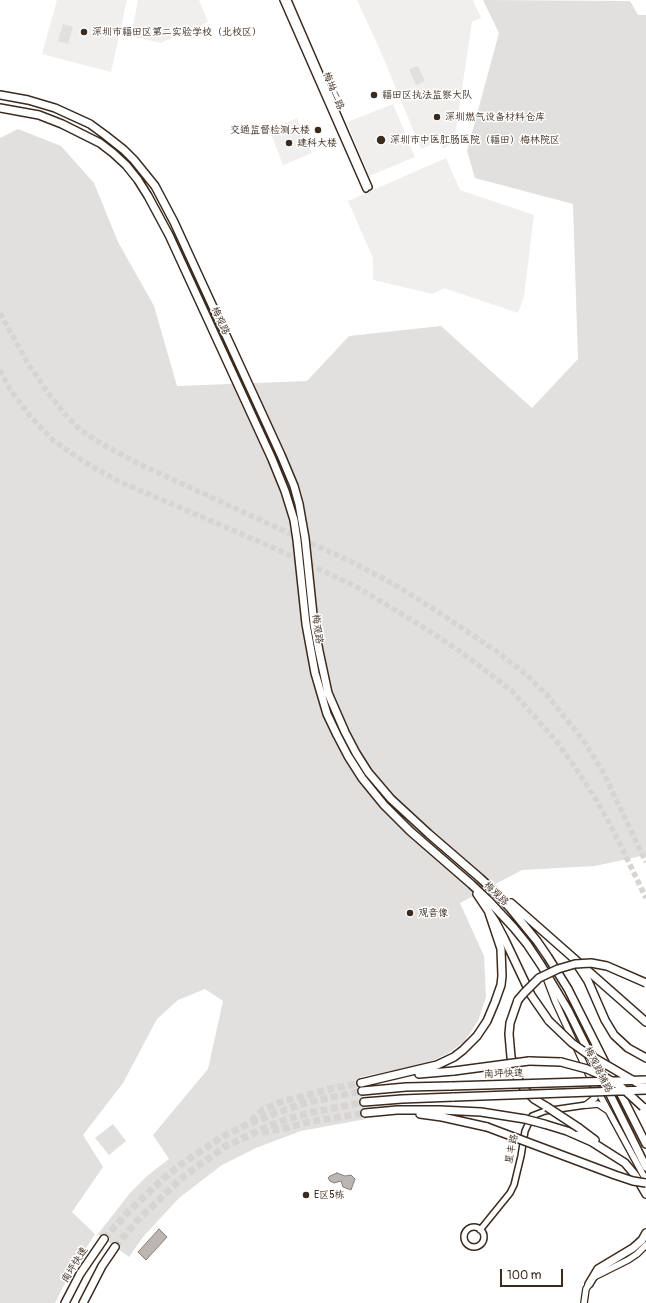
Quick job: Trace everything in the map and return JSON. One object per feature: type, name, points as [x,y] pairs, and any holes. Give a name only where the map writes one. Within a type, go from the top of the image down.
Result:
[{"type":"highway","name":"梅观路","points":[[0,96],[28,100],[55,108],[90,124],[124,150],[155,186],[177,229],[294,486],[306,538],[314,624],[319,652],[328,693],[344,732],[368,772],[391,799],[480,878],[510,908],[548,957],[579,1011],[646,1144]]},
{"type":"highway","name":"梅观路","points":[[0,108],[38,115],[62,124],[100,143],[126,165],[148,196],[169,235],[272,458],[285,491],[294,520],[306,624],[315,673],[327,714],[337,735],[362,778],[384,805],[410,831],[471,884],[514,928],[542,965],[568,1010],[646,1167]]},
{"type":"highway","points":[[480,878],[564,948],[646,1022]]},
{"type":"highway","points":[[471,884],[504,938],[531,995],[549,1021],[572,1043],[586,1053],[646,1089]]},
{"type":"highway","points":[[361,1083],[427,1068],[447,1061],[471,1043],[487,1021],[501,985],[503,967],[501,949],[488,910]]},
{"type":"highway","points":[[564,948],[584,973],[605,1020],[614,1035],[628,1048],[646,1058]]},
{"type":"highway","points":[[646,983],[607,966],[591,963],[575,964],[558,968],[539,978],[518,1000],[510,1023],[509,1034],[511,1057],[518,1079],[525,1090],[534,1099],[610,1150],[625,1163],[635,1175],[646,1194]]},
{"type":"highway","points":[[586,1053],[646,1084]]},
{"type":"highway","points":[[387,1078],[529,1061],[561,1062],[587,1069],[603,1076],[620,1086],[644,1109]]},
{"type":"highway","name":"南坪快速","points":[[362,1091],[406,1087],[646,1080]]},
{"type":"highway","points":[[364,1102],[402,1098],[454,1098],[646,1089]]},
{"type":"highway","points":[[365,1113],[414,1109],[460,1110],[499,1114],[525,1119],[567,1131],[592,1142],[625,1163]]},
{"type":"highway","points":[[380,1112],[434,1115],[487,1127],[615,1175],[633,1181],[646,1182]]},
{"type":"highway","points":[[588,1284],[598,1270],[633,1248],[642,1240],[646,1233]]},
{"type":"highway","name":"南坪快速","points":[[65,1303],[80,1274],[104,1239]]},
{"type":"highway","points":[[83,1303],[102,1266],[115,1247]]},
{"type":"main road","name":"梅观路辅路","points":[[542,965],[555,1001],[590,1077],[646,1182]]},
{"type":"main road","points":[[586,1105],[594,1098],[590,1077]]},
{"type":"main road","points":[[586,1105],[598,1104],[609,1111]]},
{"type":"main road","points":[[584,1303],[584,1295],[588,1284],[599,1274],[637,1254],[646,1245]]},
{"type":"street","name":"梅坳二路","points":[[283,0],[368,188],[288,0]]},
{"type":"street","name":"星丰路","points":[[480,1230],[510,1193],[514,1185],[521,1156],[523,1137],[532,1116],[545,1111],[586,1105]]},
{"type":"shaded area","name":"深圳市福田区第二实验学校（北校区）","points":[[57,0],[127,0],[111,72],[42,54]]},
{"type":"shaded area","points":[[138,0],[199,0],[208,22],[161,43],[131,36]]},
{"type":"shaded area","points":[[357,0],[473,0],[481,18],[472,22],[454,143],[443,149],[439,141],[421,149],[383,57]]},
{"type":"shaded area","points":[[483,0],[630,1],[638,15],[646,15],[646,855],[595,866],[522,870],[460,903],[484,956],[486,997],[478,1021],[464,1042],[447,1054],[425,1064],[360,1077],[366,1119],[301,1131],[256,1148],[222,1165],[179,1198],[143,1237],[129,1257],[98,1234],[130,1193],[147,1176],[169,1159],[153,1135],[208,1069],[223,1001],[205,989],[178,1000],[157,1019],[123,1083],[83,1135],[103,1167],[72,1212],[95,1234],[68,1277],[55,1303],[0,1303],[0,138],[18,129],[61,146],[94,183],[118,242],[154,306],[177,386],[307,381],[349,336],[441,326],[532,408],[578,359],[573,204],[475,178],[467,151],[499,33]]},
{"type":"shaded area","points":[[63,24],[73,27],[68,44],[58,41]]},
{"type":"shaded area","points":[[418,66],[425,81],[416,85],[409,69]]},
{"type":"shaded area","name":"深圳市中医肛肠医院（福田）梅林院区","points":[[393,104],[415,157],[369,176],[347,122]]},
{"type":"shaded area","name":"建科大楼","points":[[297,118],[312,153],[283,165],[271,134],[274,128]]},
{"type":"shaded area","points":[[446,158],[460,190],[534,215],[524,296],[518,313],[444,288],[433,294],[373,280],[373,258],[348,201]]},
{"type":"shaded area","points":[[113,1124],[126,1141],[109,1155],[95,1138]]},
{"type":"shaded area","points":[[337,1173],[345,1176],[351,1175],[355,1179],[351,1190],[343,1187],[341,1181],[334,1183],[330,1181],[328,1178]]},
{"type":"shaded area","points":[[159,1229],[167,1237],[146,1260],[138,1252]]},
{"type":"tunnel","points":[[0,313],[27,362],[46,390],[77,427],[97,441],[139,464],[354,563],[397,586],[493,649],[526,674],[547,695],[586,744],[603,772],[646,862]]},
{"type":"tunnel","points":[[0,370],[11,391],[31,417],[53,440],[81,460],[116,480],[274,548],[357,587],[461,652],[512,691],[557,742],[575,767],[597,801],[615,834],[646,898]]},
{"type":"tunnel","points":[[251,1121],[263,1110],[281,1102],[330,1089],[361,1083]]},
{"type":"tunnel","points":[[104,1239],[129,1211],[164,1178],[180,1165],[222,1137],[248,1124],[305,1103],[362,1091]]},
{"type":"tunnel","points":[[115,1247],[139,1219],[184,1176],[226,1146],[287,1119],[364,1102]]},
{"type":"tunnel","points":[[262,1132],[308,1122],[365,1113]]},
{"type":"place","name":"深圳市福田区第二实验学校（北校区）","points":[[84,32]]},
{"type":"place","name":"福田区执法监察大队","points":[[374,95]]},
{"type":"place","name":"深圳燃气设备材料仓库","points":[[437,117]]},
{"type":"place","name":"交通监督检测大楼","points":[[318,130]]},
{"type":"place","name":"深圳市中医肛肠医院（福田）梅林院区","points":[[381,140]]},
{"type":"place","name":"建科大楼","points":[[289,143]]},
{"type":"place","name":"观音像","points":[[410,913]]},
{"type":"place","name":"E区5栋","points":[[306,1195]]}]
